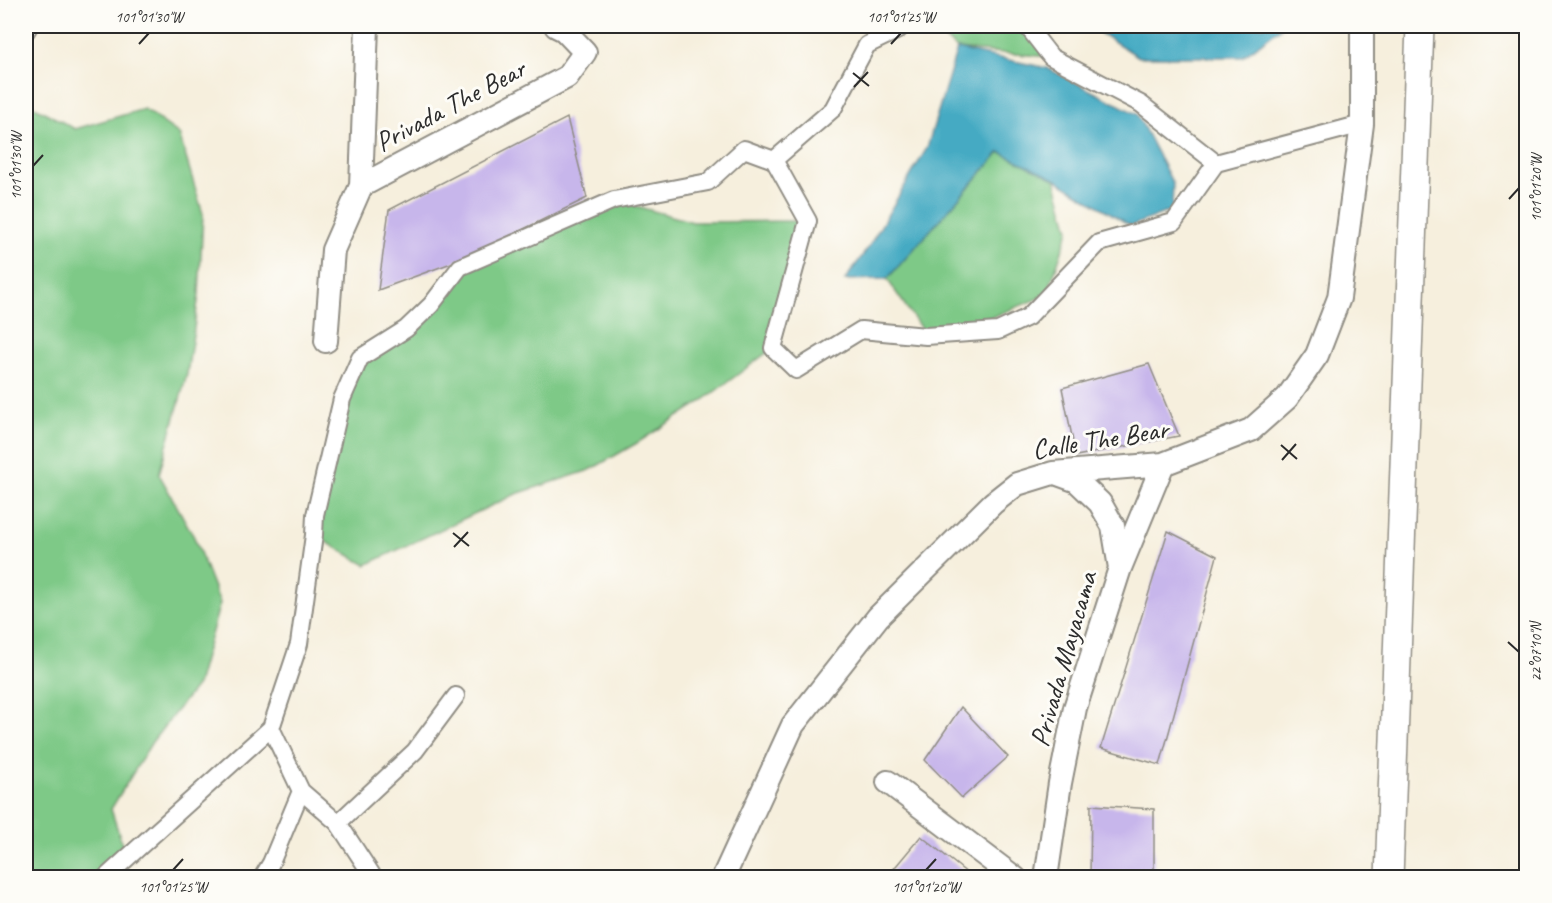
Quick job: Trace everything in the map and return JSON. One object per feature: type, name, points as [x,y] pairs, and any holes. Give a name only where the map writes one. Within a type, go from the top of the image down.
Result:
[{"type":"street","points":[[26,31],[29,26]]},
{"type":"street","name":"Privada The Bear","points":[[326,341],[333,250],[361,186],[366,26]]},
{"type":"street","name":"Privada The Bear","points":[[361,186],[567,77],[585,52],[564,30],[556,26]]},
{"type":"street","points":[[774,160],[833,109],[867,45],[902,26]]},
{"type":"street","points":[[1026,26],[1051,57],[1141,104],[1216,163]]},
{"type":"street","name":"Calle The Bear","points":[[723,878],[793,725],[878,617],[993,503],[1017,484],[1053,473],[1163,464],[1251,430],[1287,398],[1317,355],[1339,298],[1362,124],[1362,26]]},
{"type":"street","points":[[1389,878],[1420,26]]},
{"type":"street","points":[[105,878],[271,728],[299,644],[315,515],[342,399],[360,358],[406,329],[431,305],[460,267],[614,200],[708,182],[744,149],[774,160],[808,221],[773,348],[796,370],[861,330],[926,336],[998,331],[1028,317],[1099,243],[1174,222],[1216,163],[1362,124]]},
{"type":"street","name":"Privada Mayacama","points":[[1046,878],[1060,783],[1075,708],[1120,568],[1163,464]]},
{"type":"street","points":[[1053,473],[1077,482],[1100,504],[1113,526],[1120,568]]},
{"type":"street","points":[[338,823],[415,751],[456,696]]},
{"type":"street","points":[[271,728],[301,791],[338,823],[374,878]]},
{"type":"street","points":[[888,782],[1015,878]]},
{"type":"street","points":[[262,878],[271,863],[301,791]]},
{"type":"green space","points":[[930,26],[1027,26],[1051,57],[957,49]]},
{"type":"green space","points":[[26,102],[75,129],[144,109],[179,134],[203,214],[199,295],[187,374],[159,474],[194,537],[220,603],[197,685],[152,742],[111,809],[127,859],[105,877],[26,878]]},
{"type":"green space","points":[[1000,152],[1055,179],[1069,230],[1047,295],[992,317],[926,336],[887,279]]},
{"type":"green space","points":[[614,200],[693,222],[808,221],[773,348],[701,402],[590,470],[516,494],[366,565],[314,535],[360,358],[406,329],[460,267]]},
{"type":"water","points":[[1101,26],[1283,26],[1242,57],[1139,57],[1097,31]]},
{"type":"water","points":[[957,49],[1047,68],[1137,114],[1173,184],[1172,210],[1131,226],[1055,179],[1000,152],[887,279],[845,280],[868,248],[927,148]]},
{"type":"building","points":[[567,118],[587,198],[462,259],[378,290],[389,210]]},
{"type":"building","points":[[1149,364],[1179,436],[1076,456],[1062,388]]},
{"type":"building","points":[[1168,531],[1217,556],[1160,765],[1101,748]]},
{"type":"building","points":[[961,707],[1008,757],[962,798],[925,760]]},
{"type":"building","points":[[1091,805],[1154,809],[1154,878],[1090,878]]},
{"type":"building","points":[[921,836],[973,878],[886,878]]}]
